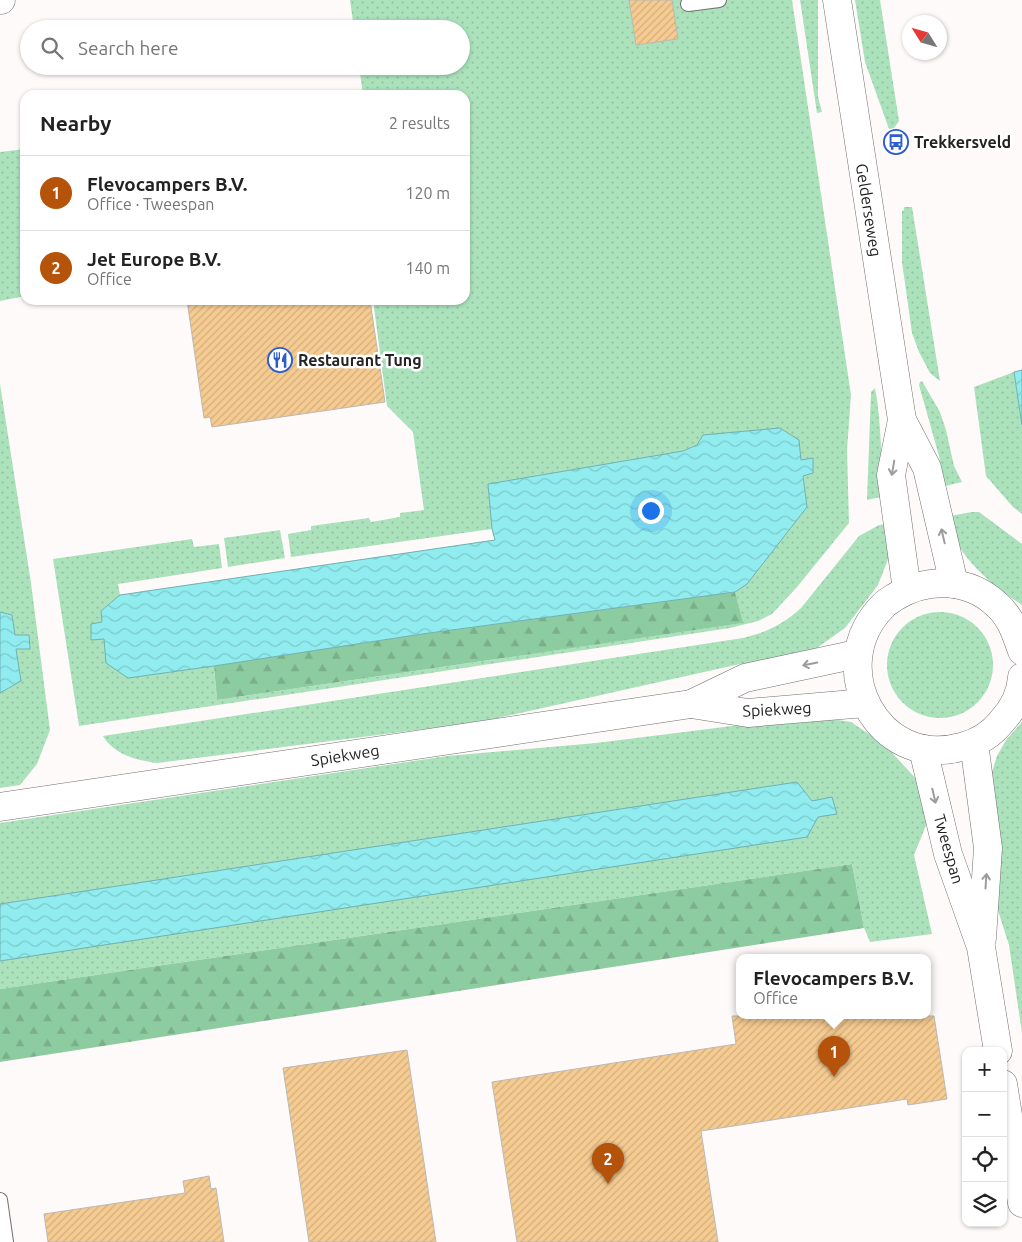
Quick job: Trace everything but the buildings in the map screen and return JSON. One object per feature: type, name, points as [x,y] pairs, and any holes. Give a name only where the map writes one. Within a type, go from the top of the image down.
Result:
[{"type":"main road","name":"Gelderseweg","points":[[838,0],[902,420],[927,468],[954,584]]},
{"type":"main road","name":"Gelderseweg","points":[[902,420],[891,475],[907,590]]},
{"type":"main road","points":[[1022,651],[1017,624],[997,605],[977,591],[954,584],[930,583],[907,590],[883,605],[866,627],[857,654],[857,679],[865,703],[879,724],[899,740],[923,749],[949,750],[974,743],[996,729],[1012,710],[1022,686],[1022,677]]},
{"type":"main road","name":"Spiekweg","points":[[0,807],[691,704],[745,678],[857,654]]},
{"type":"main road","name":"Spiekweg","points":[[691,704],[748,713],[865,703]]},
{"type":"main road","name":"Tweespan","points":[[974,743],[988,848],[981,947]]},
{"type":"main road","name":"Tweespan","points":[[923,749],[948,854],[981,947],[997,1047]]},
{"type":"main road","points":[[1004,1092],[1022,1203]]},
{"type":"lane","points":[[688,4],[719,0]]},
{"type":"lane","points":[[0,1200],[6,1242]]},
{"type":"green space","points":[[350,0],[792,0],[851,395],[847,450],[849,523],[797,587],[772,614],[758,621],[730,628],[79,726],[53,559],[192,539],[194,547],[219,544],[222,568],[118,584],[120,595],[101,611],[102,622],[92,632],[91,640],[104,639],[128,678],[214,666],[217,700],[742,623],[735,592],[747,584],[807,507],[803,476],[813,473],[813,458],[801,460],[697,445],[683,451],[488,484],[492,529],[291,557],[288,534],[311,530],[311,526],[369,518],[371,522],[400,517],[400,513],[424,510],[413,432],[387,406],[374,305],[470,305],[470,90],[362,90],[360,75],[470,75],[470,20],[353,20]]},
{"type":"green space","points":[[800,0],[818,0],[818,97],[822,112],[817,113]]},
{"type":"green space","points":[[855,0],[880,0],[899,121],[894,128],[889,129],[865,62]]},
{"type":"green space","points":[[20,150],[20,297],[0,301],[0,152]]},
{"type":"green space","points":[[904,207],[912,207],[940,381],[930,373],[912,333],[902,262],[902,211]]},
{"type":"green space","points":[[1014,372],[1022,425],[1022,514],[1013,507],[986,476],[974,387]]},
{"type":"green space","points":[[922,381],[940,412],[954,466],[962,482],[945,486],[939,456],[919,385]]},
{"type":"green space","points":[[0,384],[31,583],[50,730],[37,764],[20,785],[0,788],[0,693],[21,681],[15,649],[30,648],[28,635],[15,635],[12,615],[0,612]]},
{"type":"green space","points":[[875,388],[885,496],[867,500],[871,392]]},
{"type":"green space","points":[[979,512],[1022,544],[1022,605],[981,573],[963,553],[957,542],[952,531],[950,516]]},
{"type":"green space","points":[[888,524],[890,554],[878,585],[845,628],[814,650],[765,661],[740,664],[480,722],[157,763],[127,756],[113,748],[103,736],[751,636],[767,631],[795,614],[859,536],[879,525]]},
{"type":"green space","points":[[280,530],[285,558],[228,567],[224,538]]},
{"type":"green space","points":[[735,592],[743,623],[217,700],[214,666],[422,634]]},
{"type":"green space","points":[[940,612],[960,616],[978,627],[989,645],[993,665],[989,685],[978,703],[960,714],[940,718],[920,714],[902,703],[891,685],[887,665],[891,645],[902,627],[920,616]]},
{"type":"green space","points":[[812,716],[851,722],[884,744],[919,782],[931,813],[914,855],[932,934],[870,942],[864,928],[852,864],[0,989],[0,961],[837,813],[812,801],[797,782],[0,904],[0,823],[447,756],[596,743]]},
{"type":"green space","points":[[1022,722],[1022,1033],[1009,945],[977,845],[990,778],[997,756],[1006,740]]},
{"type":"green space","points":[[852,864],[864,928],[0,1062],[0,989]]},
{"type":"water","points":[[1022,370],[1022,425],[1014,372]]},
{"type":"water","points":[[780,428],[799,440],[801,460],[813,458],[813,473],[803,476],[807,507],[747,584],[735,592],[422,634],[128,678],[106,663],[104,639],[91,640],[91,624],[102,622],[101,611],[120,595],[495,540],[492,529],[488,484],[683,451],[697,445],[703,435]]},
{"type":"water","points":[[0,612],[12,615],[15,635],[29,635],[30,649],[16,649],[21,681],[0,693]]},
{"type":"water","points":[[797,782],[812,801],[832,797],[837,814],[818,817],[807,837],[0,961],[0,904]]},
{"type":"place","name":"Trekkersveld","points":[[896,142]]},
{"type":"place","name":"Restaurant Tung","points":[[280,360]]},
{"type":"place","name":"Flevocampers B.V.","points":[[834,1077]]},
{"type":"place","name":"Jet Europe B.V.","points":[[608,1184]]}]
